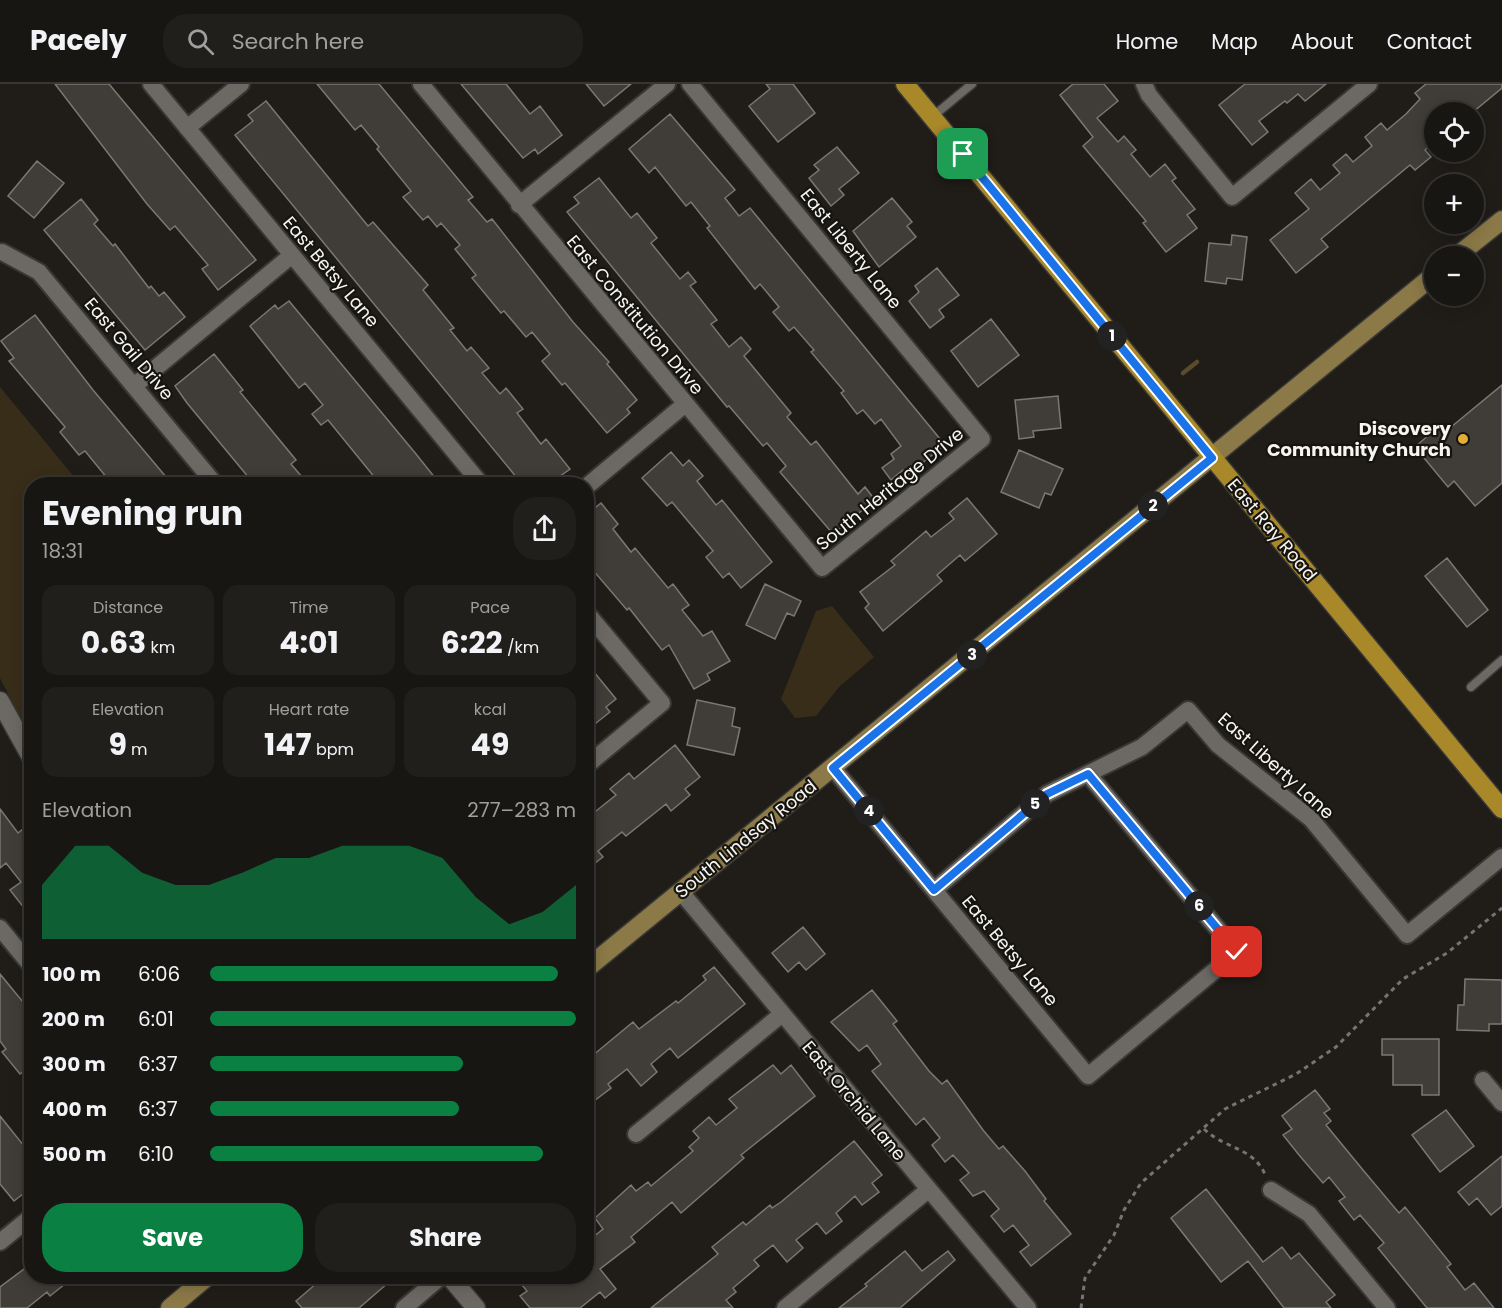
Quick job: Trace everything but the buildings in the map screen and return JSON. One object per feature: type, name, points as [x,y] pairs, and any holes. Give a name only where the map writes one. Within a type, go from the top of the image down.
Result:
[{"type":"main road","name":"East Ray Road","points":[[905,84],[1502,809]]},
{"type":"main road","points":[[1470,246],[1502,220]]},
{"type":"main road","name":"South Lindsay Road","points":[[594,963],[1424,283]]},
{"type":"main road","points":[[176,1306],[199,1284]]},
{"type":"street","name":"East Betsy Lane","points":[[151,84],[475,477]]},
{"type":"street","points":[[187,128],[241,84]]},
{"type":"street","name":"East Constitution Drive","points":[[421,84],[684,405],[822,568]]},
{"type":"street","points":[[519,205],[667,84]]},
{"type":"street","name":"East Liberty Lane","points":[[690,84],[982,439]]},
{"type":"street","points":[[1144,84],[1149,95],[1232,197],[1369,84]]},
{"type":"street","name":"East Gail Drive","points":[[2,252],[39,272],[209,477]]},
{"type":"street","points":[[134,386],[292,255]]},
{"type":"street","points":[[594,480],[684,405]]},
{"type":"street","name":"South Heritage Drive","points":[[822,568],[982,439]]},
{"type":"street","points":[[594,622],[662,703],[594,759]]},
{"type":"street","points":[[0,701],[24,744]]},
{"type":"street","name":"East Liberty Lane","points":[[1088,774],[1142,747],[1188,710],[1218,745],[1311,819],[1407,935],[1502,857]]},
{"type":"street","name":"East Betsy Lane","points":[[833,768],[1088,1076],[1237,952],[1088,774]]},
{"type":"street","points":[[934,890],[1047,794],[1088,774]]},
{"type":"street","name":"East Orchid Lane","points":[[681,892],[1028,1308]]},
{"type":"street","points":[[0,928],[24,957]]},
{"type":"street","points":[[636,1134],[782,1014]]},
{"type":"street","points":[[1483,1080],[1502,1103]]},
{"type":"street","points":[[785,1308],[928,1190]]},
{"type":"street","points":[[1271,1190],[1309,1214],[1387,1308]]},
{"type":"street","points":[[2,1236],[24,1221]]},
{"type":"street","points":[[404,1308],[432,1284]]},
{"type":"street","points":[[456,1284],[476,1308]]},
{"type":"lane","points":[[932,117],[972,84]]},
{"type":"lane","points":[[1471,687],[1502,660]]},
{"type":"path","points":[[1081,1308],[1085,1278],[1114,1235],[1124,1210],[1141,1183],[1225,1109],[1296,1074],[1336,1047],[1403,980],[1447,953],[1502,908]]},
{"type":"path","points":[[1204,1129],[1225,1145],[1243,1150],[1255,1158],[1261,1165],[1271,1190]]},
{"type":"shaded area","points":[[0,387],[74,477],[24,477],[24,725],[0,678]]},
{"type":"shaded area","points":[[832,606],[874,657],[839,687],[816,716],[795,718],[781,699],[816,611]]},
{"type":"waterway","points":[[1183,373],[1197,362]]},
{"type":"place","name":"Discovery Community Church","points":[[1463,439]]},
{"type":"route","points":[[963,154],[1212,458],[833,768],[934,890],[1047,794],[1088,774],[1237,952]]}]
